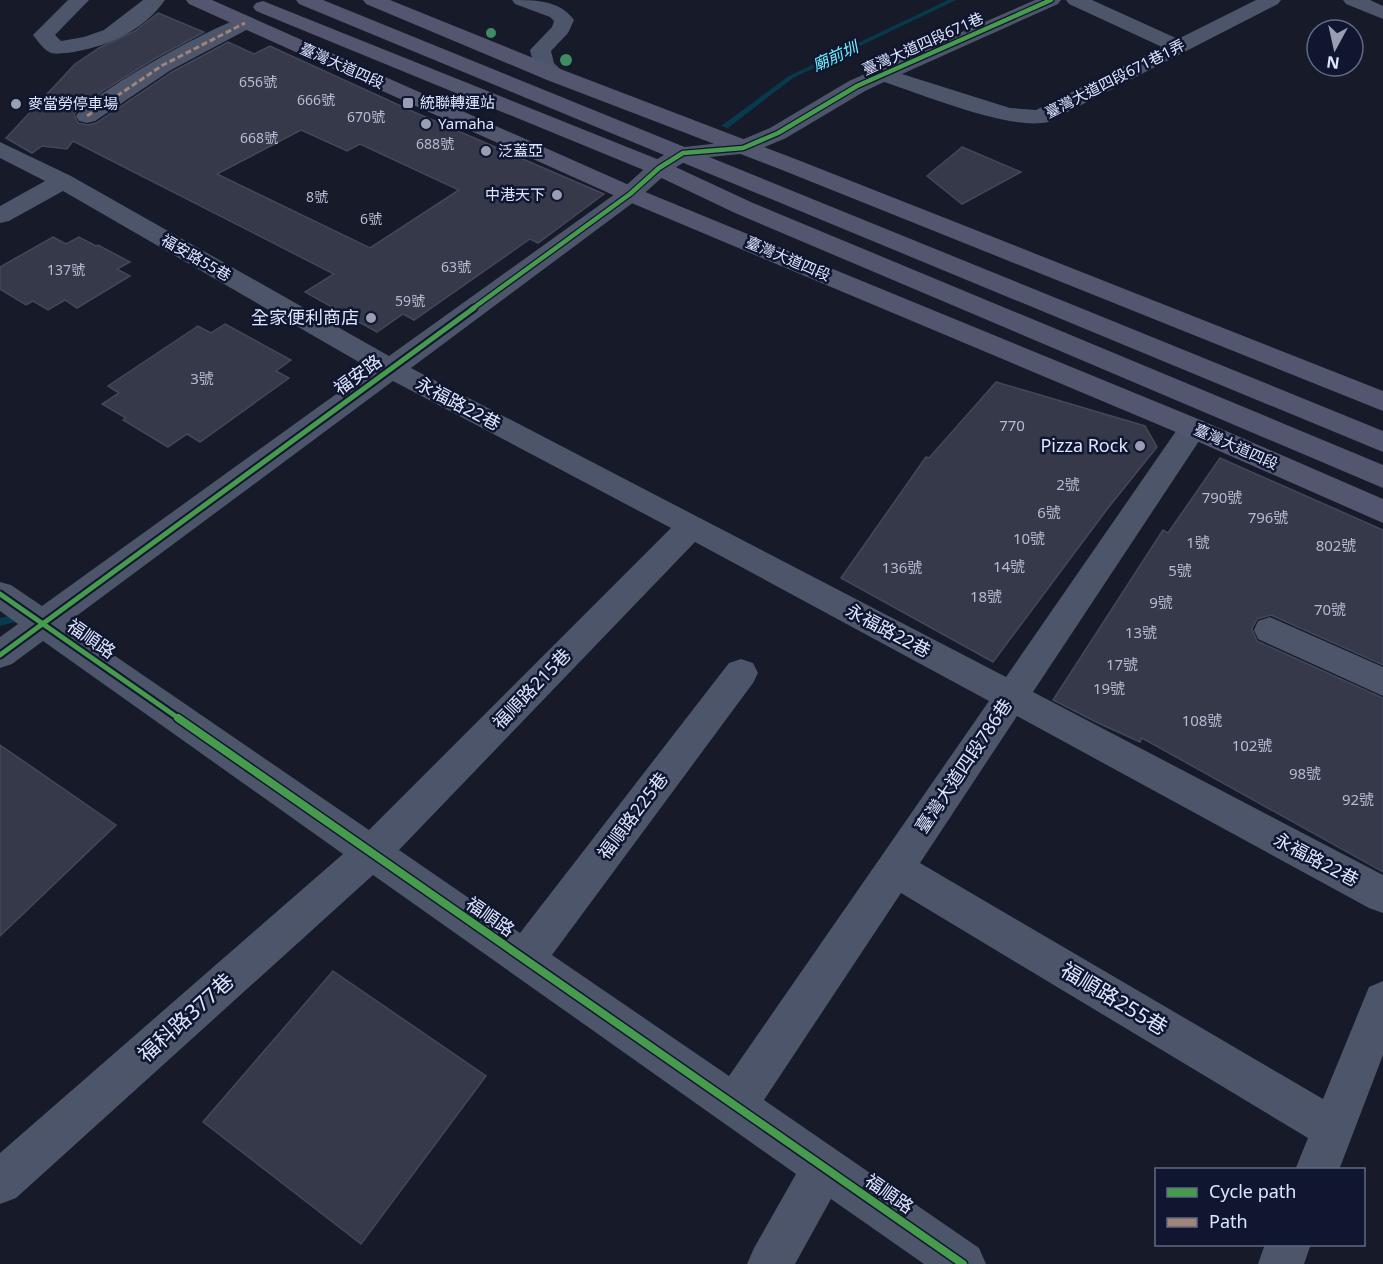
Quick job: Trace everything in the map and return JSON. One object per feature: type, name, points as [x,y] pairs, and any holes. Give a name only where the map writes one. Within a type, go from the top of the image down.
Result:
[{"type":"main road","name":"臺灣大道四段","points":[[196,0],[630,194],[1193,428],[1383,512]]},
{"type":"main road","name":"臺灣大道四段","points":[[245,0],[659,168],[744,208],[1383,477]]},
{"type":"main road","points":[[306,0],[1383,442]]},
{"type":"main road","points":[[373,0],[555,75],[1383,402]]},
{"type":"street","points":[[79,0],[43,35],[56,48],[94,43],[124,29],[155,0]]},
{"type":"street","points":[[522,0],[557,13],[564,20],[561,29],[540,50],[544,65],[555,75]]},
{"type":"street","name":"臺灣大道四段671巷","points":[[743,148],[778,133],[857,86],[1051,0]]},
{"type":"street","points":[[1076,0],[1178,47]]},
{"type":"street","name":"臺灣大道四段671巷1弄","points":[[885,75],[1008,116],[1040,117],[1271,0]]},
{"type":"street","points":[[1353,0],[1383,13]]},
{"type":"street","points":[[87,116],[131,84],[220,34],[245,23]]},
{"type":"street","name":"福安路","points":[[0,655],[630,194],[659,168],[683,153],[743,148]]},
{"type":"street","name":"福安路55巷","points":[[0,149],[63,181],[391,369]]},
{"type":"street","points":[[0,216],[63,181]]},
{"type":"street","name":"永福路22巷","points":[[391,369],[692,526],[1010,698],[1383,895]]},
{"type":"street","name":"臺灣大道四段786巷","points":[[735,1105],[1193,428]]},
{"type":"street","name":"福順路215巷","points":[[371,853],[692,526]]},
{"type":"street","name":"福順路","points":[[0,594],[963,1264]]},
{"type":"street","points":[[1270,630],[1383,682]]},
{"type":"street","name":"福順路225巷","points":[[524,960],[741,673]]},
{"type":"street","name":"福科路377巷","points":[[0,1182],[371,853]]},
{"type":"street","name":"福順路255巷","points":[[895,869],[1333,1129]]},
{"type":"street","points":[[1318,1168],[1383,1001]]},
{"type":"street","points":[[770,1264],[824,1167]]},
{"type":"street","points":[[1281,1264],[1288,1246]]},
{"type":"building","points":[[158,13],[204,32],[104,90],[74,114],[78,123],[88,125],[96,123],[172,72],[228,42],[254,54],[270,46],[414,112],[604,194],[538,243],[530,239],[414,320],[403,314],[377,332],[305,292],[334,274],[73,141],[67,149],[42,146],[32,153],[6,138],[75,64],[99,48],[135,31]],"holes":[[[301,130],[347,151],[360,144],[459,190],[370,248],[217,174]]]},
{"type":"building","points":[[962,147],[1021,172],[962,204],[927,176]]},
{"type":"building","points":[[53,237],[66,244],[79,237],[98,245],[130,262],[117,269],[130,276],[77,308],[65,300],[48,310],[33,301],[26,305],[0,289],[0,267]]},
{"type":"building","points":[[225,324],[291,360],[276,371],[289,378],[200,442],[187,434],[168,447],[123,420],[126,418],[102,404],[119,393],[108,386],[198,326],[211,333]]},
{"type":"building","points":[[996,382],[1145,426],[1157,447],[1108,508],[993,662],[841,578],[926,457],[929,458]]},
{"type":"building","points":[[1220,458],[1383,530],[1383,665],[1271,615],[1257,619],[1252,629],[1257,641],[1383,698],[1383,872],[1142,738],[1140,742],[1053,700],[1163,530],[1168,533]]},
{"type":"building","points":[[0,745],[116,825],[0,936]]},
{"type":"building","points":[[333,971],[486,1076],[361,1244],[203,1122]]},
{"type":"waterway","name":"廟前圳","points":[[725,126],[791,77],[953,0]]},
{"type":"waterway","name":"廟前圳","points":[[0,622],[23,616]]},
{"type":"marked path","points":[[87,116],[163,65],[245,23]]},
{"type":"cycle path","points":[[0,655],[630,194],[659,168],[683,153],[743,148],[778,133],[857,86],[1051,0]]},
{"type":"cycle path","points":[[0,594],[963,1264]]},
{"type":"place","name":"統聯轉運站","points":[[408,103]]},
{"type":"place","name":"麥當勞停車場","points":[[16,104]]},
{"type":"place","name":"Yamaha","points":[[426,124]]},
{"type":"place","name":"泛蓋亞","points":[[486,151]]},
{"type":"place","name":"中港天下","points":[[557,195]]},
{"type":"place","name":"全家便利商店","points":[[371,318]]},
{"type":"place","name":"Pizza Rock","points":[[1140,446]]}]
